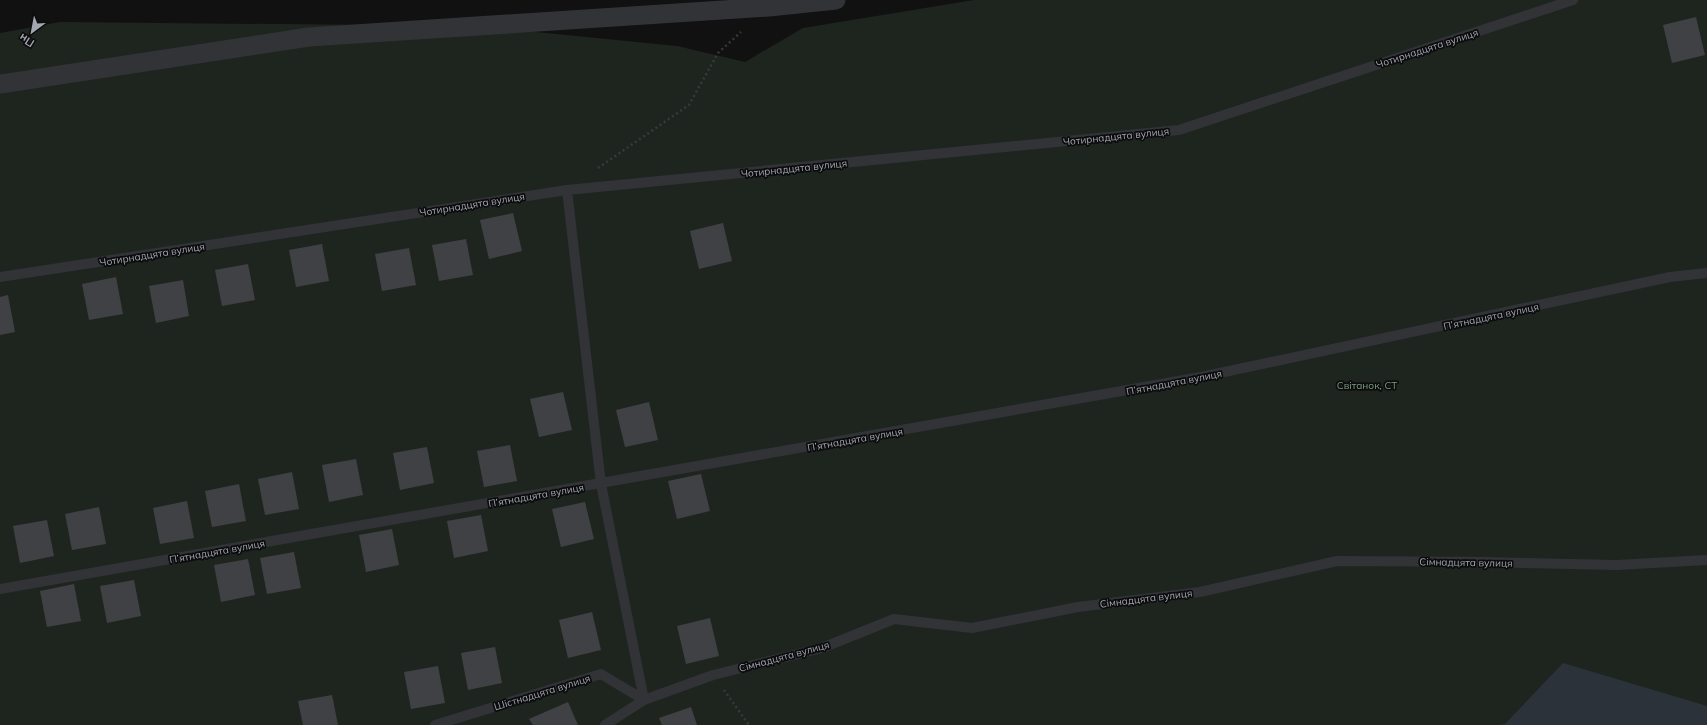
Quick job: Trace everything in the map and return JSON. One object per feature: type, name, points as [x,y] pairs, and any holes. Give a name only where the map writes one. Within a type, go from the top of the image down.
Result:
[{"type":"street","points":[[0,84],[309,37],[769,7],[836,0]]},
{"type":"lane","name":"Чотирнадцята вулиця","points":[[0,277],[567,190],[1179,130],[1573,0]]},
{"type":"lane","points":[[567,190],[601,484],[644,700]]},
{"type":"lane","name":"П’ятнадцята вулиця","points":[[0,590],[1201,377],[1670,277],[1707,273]]},
{"type":"lane","name":"Сімнадцята вулиця","points":[[605,725],[644,700],[713,675],[822,648],[894,619],[972,628],[1078,607],[1200,592],[1337,561],[1617,565],[1707,560]]},
{"type":"lane","name":"Шістнадцята вулиця","points":[[435,725],[601,674],[644,700]]},
{"type":"path","points":[[567,190],[689,106],[718,53],[769,7]]},
{"type":"path","points":[[713,675],[749,725]]},
{"type":"green space","name":"Світанок, СТ","points":[[974,0],[1707,0],[1707,725],[0,725],[0,33],[60,22],[475,26],[677,46],[745,62],[803,28]]},
{"type":"shaded area","points":[[1563,663],[1707,706],[1707,725],[1499,725],[1505,724]]},
{"type":"building","points":[[1696,17],[1705,55],[1672,63],[1663,25]]},
{"type":"building","points":[[513,213],[522,251],[489,259],[480,220]]},
{"type":"building","points":[[723,223],[732,261],[699,269],[690,231]]},
{"type":"building","points":[[466,239],[473,275],[439,281],[432,245]]},
{"type":"building","points":[[322,244],[329,281],[296,287],[289,250]]},
{"type":"building","points":[[409,248],[416,285],[382,291],[375,254]]},
{"type":"building","points":[[248,264],[255,300],[222,306],[215,270]]},
{"type":"building","points":[[116,277],[123,314],[89,320],[82,284]]},
{"type":"building","points":[[183,280],[189,316],[156,323],[149,286]]},
{"type":"building","points":[[8,295],[15,332],[0,335],[0,297]]},
{"type":"building","points":[[563,392],[572,430],[539,437],[530,399]]},
{"type":"building","points":[[649,402],[658,440],[625,447],[616,410]]},
{"type":"building","points":[[510,445],[517,481],[484,487],[477,451]]},
{"type":"building","points":[[427,447],[434,483],[400,490],[393,453]]},
{"type":"building","points":[[356,459],[363,495],[329,502],[322,465]]},
{"type":"building","points":[[292,472],[299,509],[265,515],[258,479]]},
{"type":"building","points":[[701,474],[710,511],[677,519],[668,481]]},
{"type":"building","points":[[239,484],[246,521],[212,527],[205,491]]},
{"type":"building","points":[[187,501],[194,538],[160,544],[153,508]]},
{"type":"building","points":[[585,502],[594,539],[561,547],[552,509]]},
{"type":"building","points":[[99,507],[106,544],[72,550],[65,514]]},
{"type":"building","points":[[481,515],[488,551],[454,558],[447,521]]},
{"type":"building","points":[[47,520],[54,556],[20,563],[13,526]]},
{"type":"building","points":[[392,529],[399,565],[366,572],[359,535]]},
{"type":"building","points":[[294,552],[301,588],[267,594],[260,558]]},
{"type":"building","points":[[248,559],[255,595],[221,602],[214,565]]},
{"type":"building","points":[[134,580],[141,616],[107,623],[100,586]]},
{"type":"building","points":[[74,584],[81,621],[47,627],[40,591]]},
{"type":"building","points":[[592,612],[601,650],[568,658],[559,620]]},
{"type":"building","points":[[710,618],[719,656],[686,664],[677,626]]},
{"type":"building","points":[[495,647],[502,683],[468,690],[461,653]]},
{"type":"building","points":[[438,666],[445,703],[411,709],[404,672]]},
{"type":"building","points":[[332,695],[338,725],[303,725],[298,701]]},
{"type":"building","points":[[568,702],[578,725],[533,725],[529,719]]},
{"type":"building","points":[[691,707],[697,725],[662,725],[659,718]]}]
